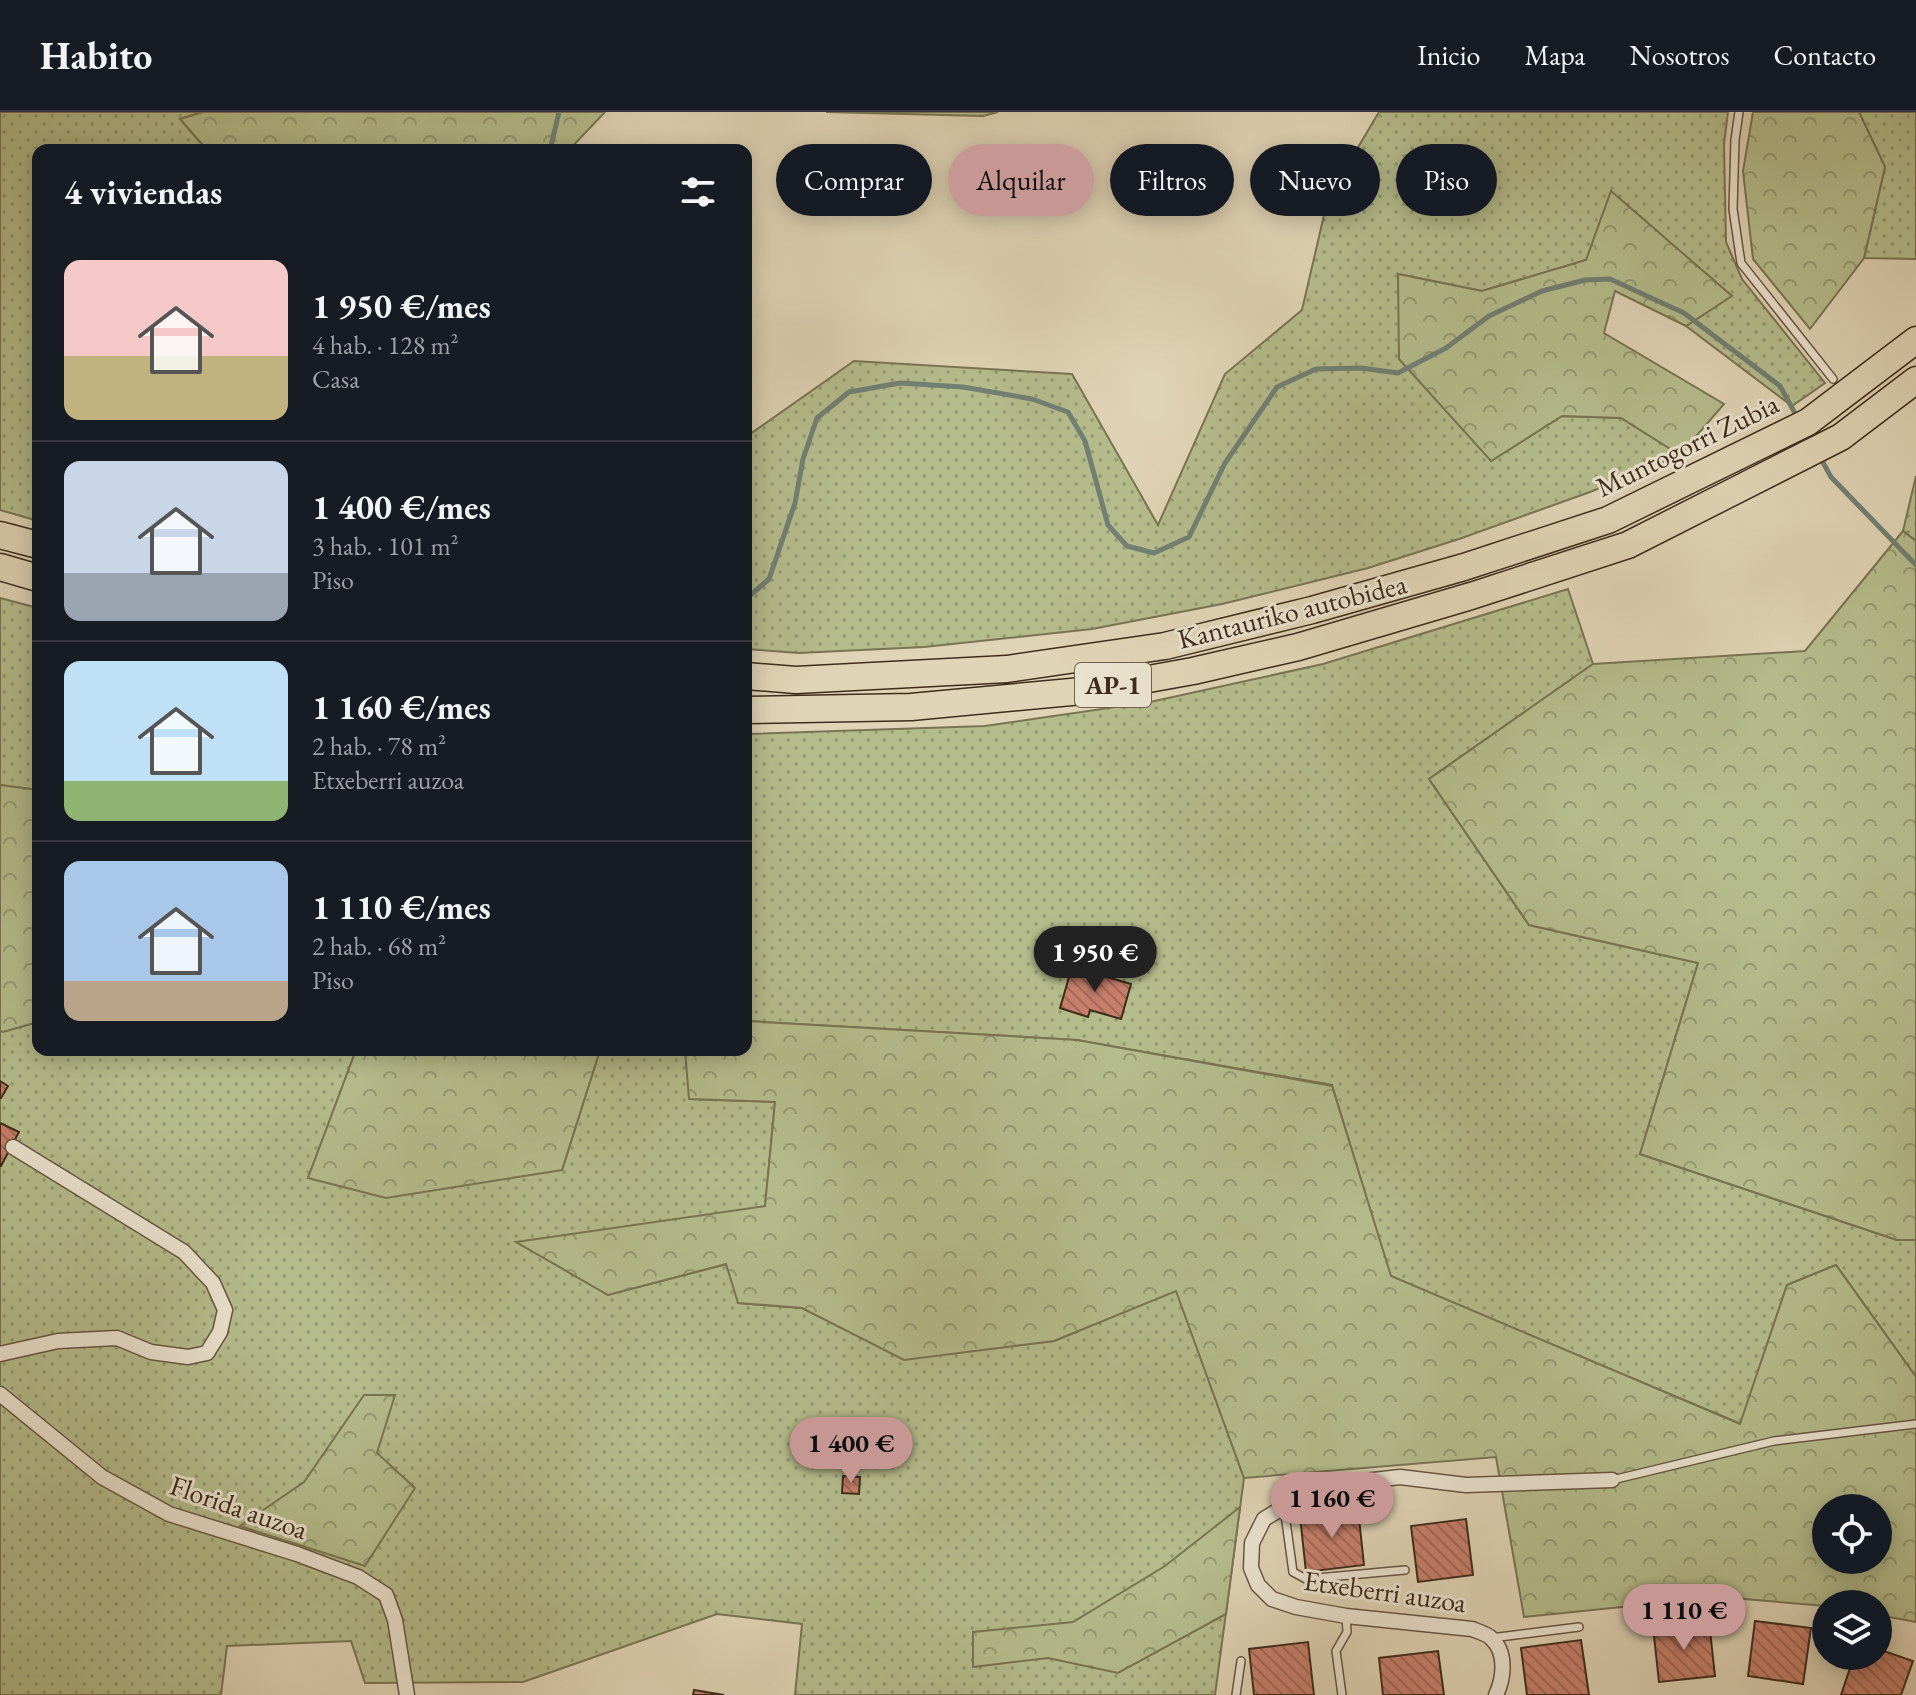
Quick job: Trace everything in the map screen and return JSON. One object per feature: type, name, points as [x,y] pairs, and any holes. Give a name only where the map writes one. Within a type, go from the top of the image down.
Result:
[{"type":"highway","name":"Muntogorri Zubia","points":[[1464,567],[1608,520],[1808,422],[1916,340]]},
{"type":"highway","name":"Kantauriko autobidea","points":[[752,710],[911,707],[1082,691],[1193,671],[1298,647],[1628,545],[1841,437],[1916,380]]},
{"type":"highway","points":[[0,535],[32,543]]},
{"type":"highway","points":[[0,567],[32,576]]},
{"type":"highway","name":"Kantauriko autobidea","points":[[752,676],[796,680],[1007,669],[1133,651],[1312,610],[1464,567]]},
{"type":"street","points":[[0,1354],[58,1341],[117,1338],[151,1352],[188,1357],[207,1353],[220,1332],[225,1310],[213,1283],[184,1252],[13,1147]]},
{"type":"street","name":"Florida auzoa","points":[[0,1394],[102,1477],[169,1514],[346,1572],[386,1595],[395,1620],[407,1695]]},
{"type":"street","name":"Etxeberri auzoa","points":[[1496,1695],[1502,1682],[1503,1661],[1491,1638],[1472,1629],[1346,1616],[1296,1607],[1272,1599],[1258,1585],[1251,1568],[1252,1543],[1264,1519],[1284,1507],[1356,1482],[1400,1477],[1466,1485],[1612,1480]]},
{"type":"lane","points":[[1739,112],[1733,209],[1741,263],[1833,379]]},
{"type":"lane","points":[[1612,1480],[1774,1441],[1916,1424]]},
{"type":"lane","points":[[1284,1507],[1293,1572],[1306,1579],[1405,1570]]},
{"type":"lane","points":[[1342,1695],[1336,1651],[1347,1632],[1346,1616]]},
{"type":"lane","points":[[1491,1638],[1579,1627]]},
{"type":"lane","points":[[1236,1695],[1241,1661]]},
{"type":"green space","points":[[0,112],[203,112],[180,119],[202,144],[32,144],[32,519],[0,510]]},
{"type":"green space","points":[[203,112],[605,112],[575,144],[202,144],[180,119]]},
{"type":"green space","points":[[826,112],[998,112],[983,116]]},
{"type":"green space","points":[[1379,112],[1728,112],[1724,144],[1726,242],[1742,279],[1825,383],[1792,406],[1686,326],[1731,296],[1586,260],[1482,291],[1398,274],[1491,461],[1562,416],[1621,418],[1680,455],[1590,492],[1459,539],[1368,568],[1222,604],[1092,629],[924,647],[799,653],[752,649],[752,433],[854,361],[1072,374],[1158,525],[1225,374],[1302,310],[1324,216],[1380,216],[1380,144],[1360,144]]},
{"type":"green space","points":[[1753,112],[1859,112],[1885,167],[1864,258],[1810,329],[1753,259],[1743,171]]},
{"type":"green space","points":[[1859,112],[1916,112],[1916,259],[1864,258],[1885,167]]},
{"type":"green space","points":[[1611,191],[1732,296],[1686,326],[1615,291],[1604,333],[1724,404],[1680,455],[1621,418],[1562,416],[1491,461],[1399,359],[1398,274],[1482,291],[1586,260]]},
{"type":"green space","points":[[1916,476],[1916,541],[1903,531]]},
{"type":"green space","points":[[1903,531],[1916,541],[1916,1240],[1897,1240],[1640,1154],[1698,963],[1529,925],[1429,779],[1593,664],[1805,651]]},
{"type":"green space","points":[[1568,589],[1593,664],[1429,779],[1529,925],[1698,963],[1640,1154],[1897,1240],[1916,1240],[1916,1377],[1836,1265],[1787,1285],[1741,1424],[1390,1276],[1332,1085],[1077,1040],[752,1021],[752,734],[985,726],[1150,702],[1323,664]]},
{"type":"green space","points":[[0,598],[32,606],[32,789],[0,785]]},
{"type":"green space","points":[[0,785],[32,789],[32,1024],[0,1031]]},
{"type":"green space","points":[[752,1021],[1077,1040],[1332,1086],[1391,1276],[1740,1424],[1787,1285],[1836,1265],[1916,1377],[1916,1622],[1892,1618],[1892,1590],[1812,1590],[1812,1605],[1720,1597],[1524,1617],[1496,1457],[1244,1478],[1176,1291],[1054,1341],[904,1360],[802,1308],[738,1303],[726,1264],[608,1295],[516,1242],[765,1206],[775,1102],[689,1099],[685,1056],[752,1056]]},
{"type":"green space","points":[[32,1023],[32,1056],[354,1056],[308,1178],[562,1170],[598,1056],[686,1056],[690,1099],[775,1102],[765,1207],[517,1242],[608,1295],[727,1264],[739,1303],[802,1308],[904,1359],[1054,1341],[1176,1290],[1244,1478],[1215,1695],[795,1695],[802,1624],[717,1614],[523,1682],[365,1683],[351,1641],[227,1646],[221,1695],[0,1695],[0,1031]]},
{"type":"green space","points":[[354,1056],[598,1056],[562,1170],[386,1198],[308,1178]]},
{"type":"green space","points":[[364,1395],[395,1395],[377,1453],[415,1488],[365,1566],[240,1526],[304,1482]]},
{"type":"green space","points":[[1240,1507],[1226,1614],[1118,1673],[1048,1658],[973,1667],[973,1632],[1073,1622],[1165,1566]]},
{"type":"building","points":[[1072,967],[1131,984],[1121,1019],[1090,1010],[1088,1017],[1060,1008]]},
{"type":"building","points":[[0,1081],[8,1086],[1,1098],[0,1098]]},
{"type":"building","points":[[0,1123],[19,1132],[1,1166],[0,1166]]},
{"type":"building","points":[[843,1476],[860,1477],[859,1494],[842,1493]]},
{"type":"building","points":[[1358,1509],[1364,1565],[1306,1572],[1300,1516]]},
{"type":"building","points":[[1466,1519],[1473,1575],[1418,1582],[1411,1526]]},
{"type":"building","points":[[1709,1621],[1715,1676],[1659,1682],[1653,1627]]},
{"type":"building","points":[[1755,1621],[1811,1628],[1803,1684],[1748,1676]]},
{"type":"building","points":[[1581,1640],[1589,1695],[1527,1695],[1521,1648]]},
{"type":"building","points":[[1308,1642],[1314,1695],[1254,1695],[1249,1649]]},
{"type":"building","points":[[1438,1651],[1444,1695],[1383,1695],[1379,1658]]},
{"type":"building","points":[[1892,1654],[1913,1661],[1901,1695],[1841,1695],[1849,1670],[1892,1670]]},
{"type":"building","points":[[694,1690],[724,1695],[693,1695]]},
{"type":"waterway","points":[[551,144],[559,112]]},
{"type":"waterway","points":[[752,594],[769,579],[795,503],[803,459],[817,418],[849,392],[900,383],[963,387],[1032,399],[1068,412],[1085,441],[1108,525],[1127,546],[1154,553],[1189,537],[1225,463],[1277,387],[1316,369],[1361,368],[1398,373],[1446,348],[1489,316],[1542,291],[1585,280],[1610,279],[1684,313],[1780,386],[1797,417]]},
{"type":"waterway","points":[[1820,457],[1831,477],[1916,565]]}]
